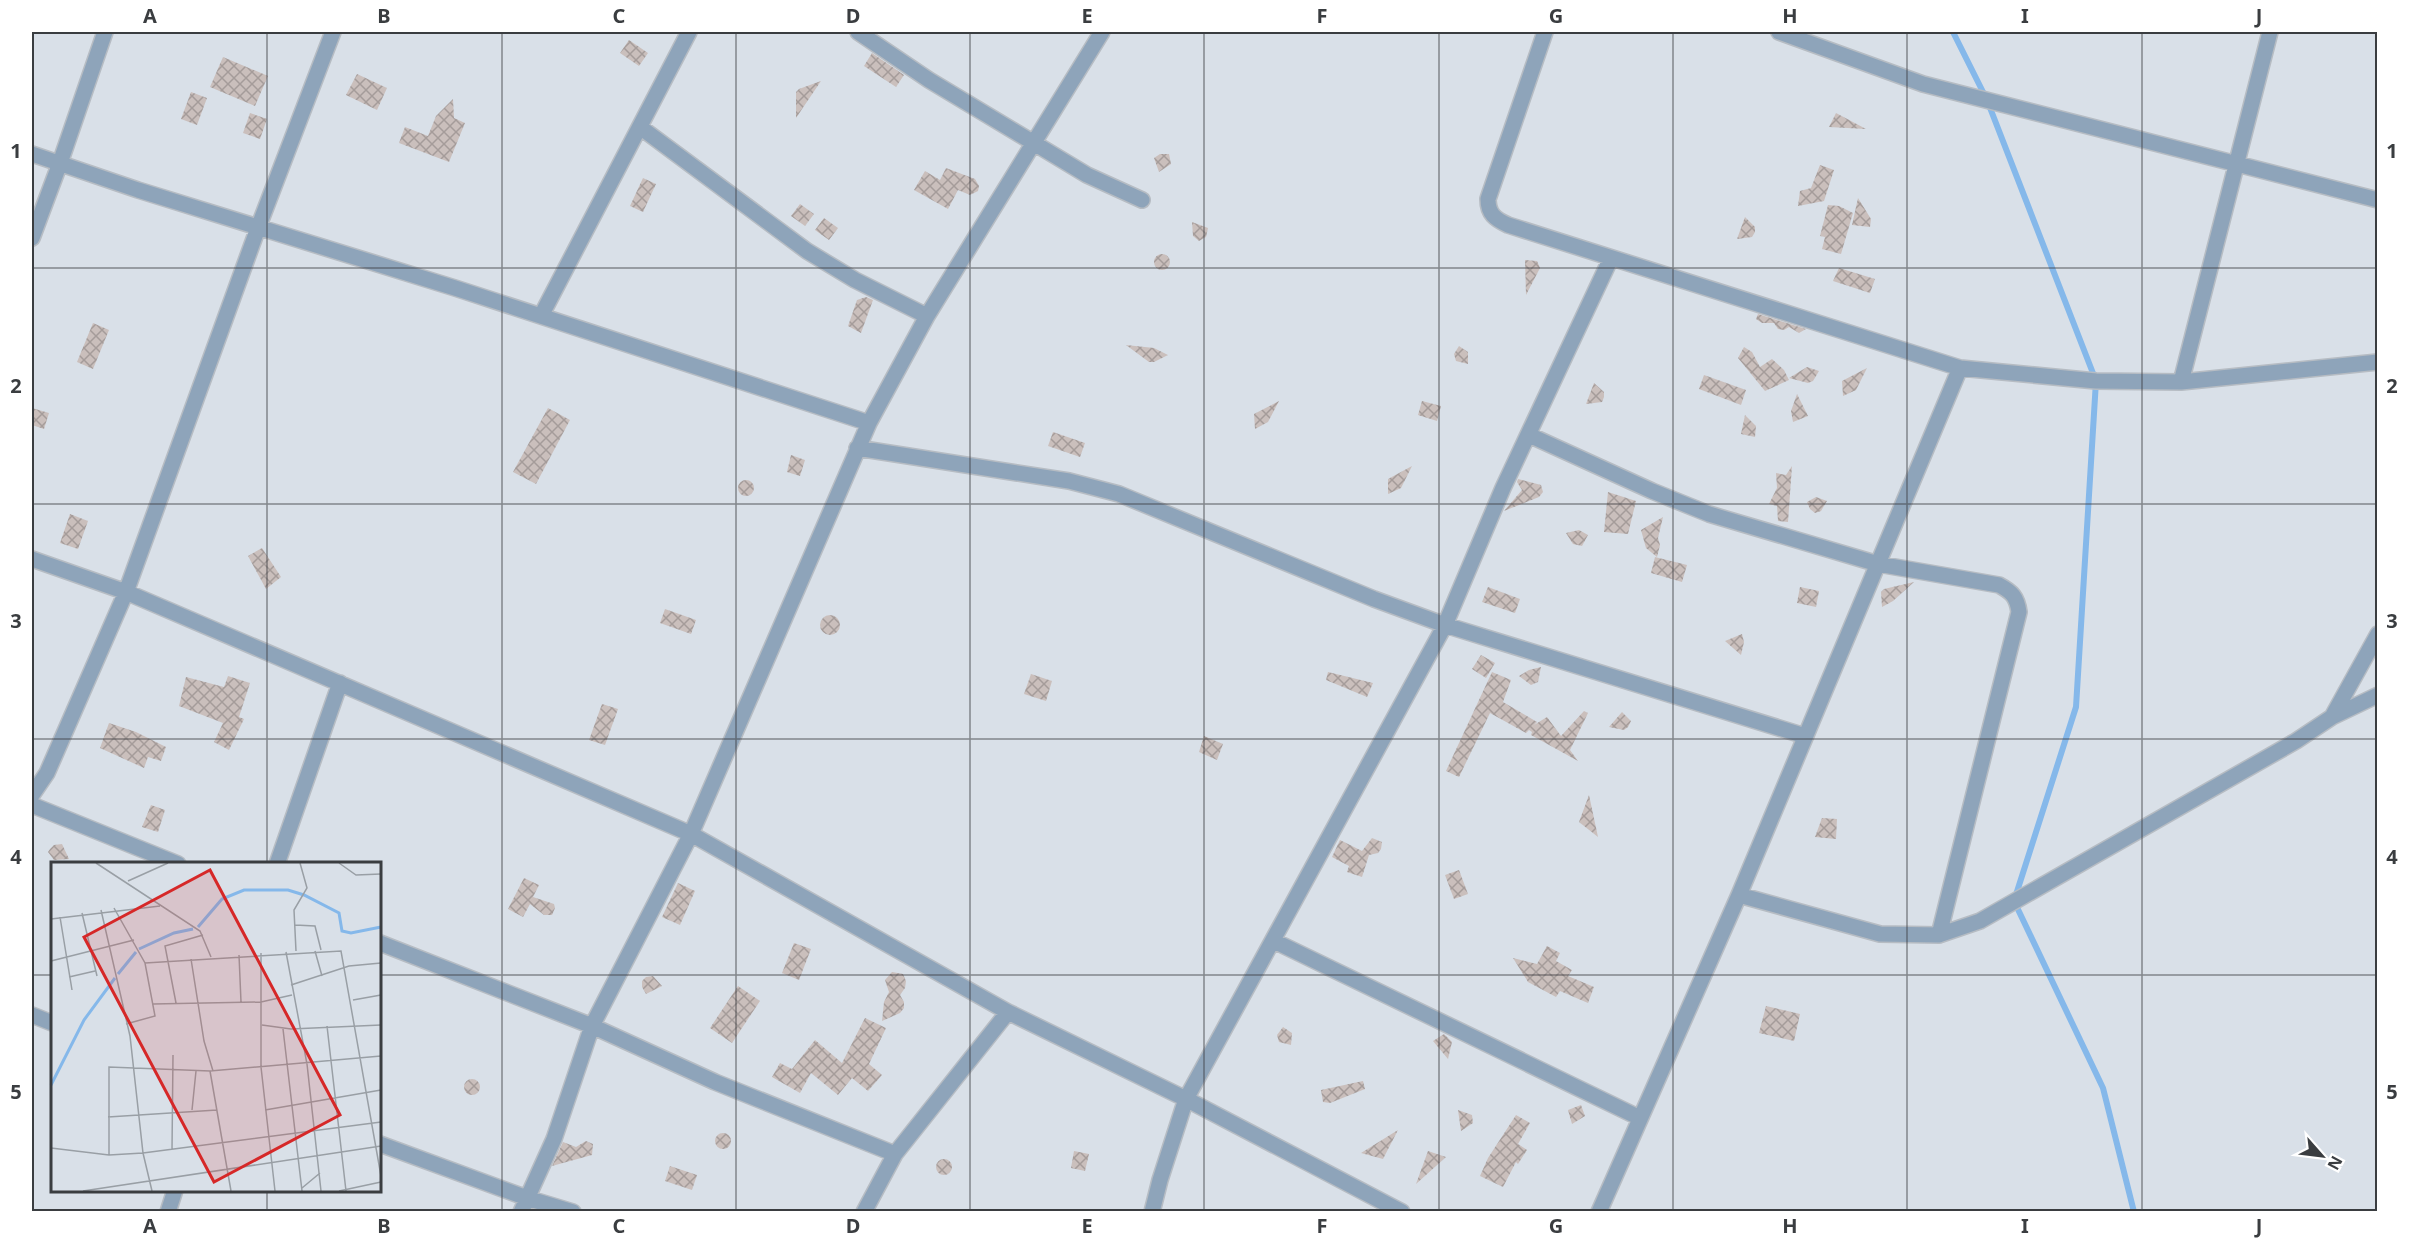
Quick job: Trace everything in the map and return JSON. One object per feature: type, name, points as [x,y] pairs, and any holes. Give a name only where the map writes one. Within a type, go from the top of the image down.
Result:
[{"type":"street","points":[[32,238],[105,32]]},
{"type":"street","points":[[32,795],[48,773],[126,592],[258,228],[333,32]]},
{"type":"street","points":[[541,316],[689,32]]},
{"type":"street","points":[[858,32],[929,80],[1087,175],[1142,200]]},
{"type":"street","points":[[524,1205],[554,1139],[592,1026],[691,834],[869,423],[927,316],[1102,32]]},
{"type":"street","points":[[1545,32],[1488,199],[1488,208],[1492,216],[1508,225],[1960,368],[2096,381],[2181,382],[2378,362]]},
{"type":"street","points":[[1779,32],[1923,84],[2378,200]]},
{"type":"street","points":[[2181,382],[2270,32]]},
{"type":"street","points":[[640,127],[807,251],[855,280],[927,316]]},
{"type":"street","points":[[32,154],[138,190],[541,316],[869,423]]},
{"type":"street","points":[[1152,1212],[1186,1099],[1445,625],[1503,488],[1611,258]]},
{"type":"street","points":[[1599,1212],[1739,895],[1960,368]]},
{"type":"street","points":[[1529,435],[1652,491],[1709,514],[1878,564],[1999,585],[2011,591],[2018,601],[2019,612],[1939,935]]},
{"type":"street","points":[[857,448],[1069,481],[1119,494],[1354,591],[1445,625],[1805,736]]},
{"type":"street","points":[[32,559],[126,592],[691,834],[1008,1012],[1186,1099],[1402,1212]]},
{"type":"street","points":[[2332,717],[2378,634]]},
{"type":"street","points":[[278,862],[340,683]]},
{"type":"street","points":[[1739,895],[1880,934],[1939,935],[1980,921],[2296,741],[2332,717],[2378,695]]},
{"type":"street","points":[[32,805],[173,862]]},
{"type":"street","points":[[1274,941],[1640,1118]]},
{"type":"street","points":[[381,943],[592,1026],[715,1082],[895,1154]]},
{"type":"street","points":[[864,1212],[895,1154],[1008,1012]]},
{"type":"street","points":[[32,1015],[51,1023]]},
{"type":"street","points":[[381,1144],[524,1205],[573,1212]]},
{"type":"street","points":[[168,1212],[175,1192]]},
{"type":"building","points":[[629,40],[648,53],[639,66],[620,53]]},
{"type":"building","points":[[872,53],[904,75],[896,87],[864,66]]},
{"type":"building","points":[[223,57],[268,76],[255,106],[210,87]]},
{"type":"building","points":[[357,74],[387,88],[377,110],[346,95]]},
{"type":"building","points":[[821,81],[796,118],[796,92]]},
{"type":"building","points":[[191,92],[207,98],[197,125],[181,119]]},
{"type":"building","points":[[453,99],[454,118],[465,123],[449,162],[399,143],[405,127],[428,136],[436,116]]},
{"type":"building","points":[[250,113],[267,119],[260,139],[243,133]]},
{"type":"building","points":[[1836,113],[1866,129],[1829,127]]},
{"type":"building","points":[[1160,154],[1169,154],[1171,164],[1159,172],[1154,158]]},
{"type":"building","points":[[1820,165],[1834,170],[1824,201],[1798,206],[1800,191],[1811,188]]},
{"type":"building","points":[[946,168],[975,179],[979,186],[978,191],[970,195],[958,190],[948,209],[914,190],[925,171],[940,180]]},
{"type":"building","points":[[643,178],[656,184],[643,212],[630,206]]},
{"type":"building","points":[[1858,198],[1871,219],[1870,227],[1852,225]]},
{"type":"building","points":[[800,204],[814,214],[805,226],[791,216]]},
{"type":"building","points":[[1828,205],[1839,206],[1853,213],[1841,254],[1822,249],[1825,237],[1820,236]]},
{"type":"building","points":[[1745,217],[1755,227],[1755,232],[1752,237],[1737,239]]},
{"type":"building","points":[[824,218],[838,228],[829,240],[815,230]]},
{"type":"building","points":[[1192,222],[1208,228],[1206,237],[1199,241],[1193,236]]},
{"type":"building","points":[[1159,254],[1165,254],[1170,262],[1168,268],[1159,270],[1154,265],[1154,259]]},
{"type":"building","points":[[1525,260],[1537,261],[1540,268],[1526,295]]},
{"type":"building","points":[[1839,268],[1875,279],[1870,293],[1833,281]]},
{"type":"building","points":[[866,297],[873,300],[861,333],[848,326],[857,300]]},
{"type":"building","points":[[1758,314],[1806,329],[1799,333],[1789,327],[1784,330],[1778,329],[1774,323],[1762,323],[1756,319]]},
{"type":"building","points":[[93,323],[109,330],[93,369],[77,362]]},
{"type":"building","points":[[1126,345],[1154,348],[1168,355],[1149,362]]},
{"type":"building","points":[[1459,346],[1468,352],[1468,364],[1456,361],[1454,354]]},
{"type":"building","points":[[1744,347],[1752,352],[1760,367],[1772,359],[1784,370],[1789,380],[1765,391],[1738,358]]},
{"type":"building","points":[[1807,367],[1819,371],[1813,381],[1808,383],[1789,378]]},
{"type":"building","points":[[1867,368],[1856,390],[1843,396],[1842,381]]},
{"type":"building","points":[[1704,375],[1746,390],[1741,405],[1699,389]]},
{"type":"building","points":[[1594,383],[1604,392],[1604,397],[1602,402],[1586,404]]},
{"type":"building","points":[[1797,394],[1808,416],[1793,422],[1791,411]]},
{"type":"building","points":[[1279,401],[1268,422],[1255,429],[1254,414]]},
{"type":"building","points":[[1422,401],[1441,406],[1437,421],[1418,415]]},
{"type":"building","points":[[32,408],[49,413],[44,429],[32,425]]},
{"type":"building","points":[[548,408],[570,420],[536,484],[513,472]]},
{"type":"building","points":[[1745,415],[1756,426],[1755,437],[1741,434]]},
{"type":"building","points":[[1053,432],[1085,443],[1080,457],[1048,446]]},
{"type":"building","points":[[791,455],[805,460],[800,476],[787,472]]},
{"type":"building","points":[[1412,466],[1401,488],[1388,494],[1388,479]]},
{"type":"building","points":[[1792,466],[1788,522],[1778,521],[1777,506],[1769,504],[1777,488],[1776,473],[1786,475]]},
{"type":"building","points":[[1518,479],[1541,485],[1543,492],[1539,497],[1504,511],[1522,490],[1517,482]]},
{"type":"building","points":[[746,480],[754,488],[746,496],[738,488]]},
{"type":"building","points":[[1608,492],[1636,501],[1628,534],[1604,532]]},
{"type":"building","points":[[1816,497],[1827,501],[1821,511],[1815,513],[1807,502]]},
{"type":"building","points":[[70,514],[88,521],[78,549],[60,543]]},
{"type":"building","points":[[1663,517],[1658,538],[1660,545],[1657,557],[1646,548],[1641,530]]},
{"type":"building","points":[[1579,530],[1588,535],[1582,546],[1573,544],[1566,533]]},
{"type":"building","points":[[262,548],[281,577],[266,589],[248,556]]},
{"type":"building","points":[[1655,557],[1687,565],[1682,582],[1651,573]]},
{"type":"building","points":[[1914,582],[1893,601],[1882,607],[1881,592],[1884,589]]},
{"type":"building","points":[[1488,587],[1520,599],[1515,613],[1482,602]]},
{"type":"building","points":[[1800,587],[1819,591],[1816,607],[1797,603]]},
{"type":"building","points":[[665,609],[696,620],[691,634],[660,623]]},
{"type":"building","points":[[830,615],[837,618],[840,625],[837,632],[830,635],[823,632],[820,625],[823,618]]},
{"type":"building","points":[[1742,634],[1744,642],[1741,655],[1725,641]]},
{"type":"building","points":[[1481,655],[1495,663],[1486,678],[1472,669]]},
{"type":"building","points":[[1541,667],[1538,682],[1531,685],[1519,676],[1529,670]]},
{"type":"building","points":[[1328,672],[1373,683],[1367,697],[1326,680]]},
{"type":"building","points":[[1492,672],[1511,680],[1503,702],[1537,722],[1534,725],[1547,717],[1561,736],[1584,711],[1588,713],[1570,750],[1578,761],[1531,735],[1532,732],[1529,730],[1526,733],[1490,713],[1459,777],[1446,771]]},
{"type":"building","points":[[1031,674],[1052,681],[1046,701],[1024,694]]},
{"type":"building","points":[[228,676],[250,683],[239,717],[244,719],[229,750],[214,742],[223,723],[179,706],[186,677],[224,687]]},
{"type":"building","points":[[602,704],[618,709],[605,745],[589,740]]},
{"type":"building","points":[[1622,712],[1631,721],[1628,727],[1624,730],[1609,727]]},
{"type":"building","points":[[109,723],[136,732],[166,747],[161,761],[148,757],[144,768],[100,748]]},
{"type":"building","points":[[1204,736],[1223,744],[1217,760],[1199,752]]},
{"type":"building","points":[[1589,795],[1598,837],[1579,822]]},
{"type":"building","points":[[151,805],[165,810],[158,832],[142,827]]},
{"type":"building","points":[[1822,818],[1837,819],[1836,839],[1815,837]]},
{"type":"building","points":[[1372,838],[1382,842],[1381,849],[1378,853],[1369,855],[1362,877],[1347,872],[1349,866],[1332,857],[1340,840],[1362,851]]},
{"type":"building","points":[[62,844],[69,859],[54,860],[48,852],[54,845]]},
{"type":"building","points":[[1459,870],[1468,894],[1454,899],[1445,875]]},
{"type":"building","points":[[524,878],[539,885],[533,897],[554,904],[552,915],[544,915],[530,904],[523,917],[508,909]]},
{"type":"building","points":[[678,883],[695,891],[680,925],[662,917]]},
{"type":"building","points":[[794,943],[811,949],[799,980],[782,973]]},
{"type":"building","points":[[1547,946],[1560,953],[1556,961],[1572,970],[1568,976],[1594,987],[1588,1003],[1560,991],[1556,997],[1528,982],[1513,958],[1537,964]]},
{"type":"building","points":[[892,972],[903,974],[906,981],[905,988],[900,995],[904,1008],[900,1013],[882,1021],[884,1002],[889,992],[885,980]]},
{"type":"building","points":[[653,976],[662,986],[646,994],[642,981],[646,977]]},
{"type":"building","points":[[738,986],[760,1001],[732,1043],[710,1028]]},
{"type":"building","points":[[1766,1006],[1800,1014],[1794,1041],[1759,1033]]},
{"type":"building","points":[[865,1018],[886,1028],[869,1064],[882,1075],[868,1091],[852,1078],[838,1095],[811,1073],[800,1093],[772,1077],[780,1063],[792,1069],[815,1040],[842,1063]]},
{"type":"building","points":[[1283,1027],[1292,1033],[1291,1045],[1279,1042],[1277,1035]]},
{"type":"building","points":[[1444,1034],[1452,1042],[1448,1059],[1433,1041]]},
{"type":"building","points":[[472,1079],[478,1081],[480,1087],[478,1093],[472,1095],[466,1093],[464,1087],[466,1081]]},
{"type":"building","points":[[1363,1081],[1365,1089],[1330,1103],[1323,1102],[1321,1090]]},
{"type":"building","points":[[1581,1105],[1585,1116],[1572,1124],[1568,1110]]},
{"type":"building","points":[[1458,1110],[1472,1115],[1473,1123],[1461,1131]]},
{"type":"building","points":[[1516,1115],[1530,1123],[1518,1144],[1527,1150],[1518,1164],[1516,1162],[1503,1187],[1480,1176],[1488,1158]]},
{"type":"building","points":[[1398,1130],[1383,1159],[1361,1153]]},
{"type":"building","points":[[720,1133],[726,1133],[731,1141],[729,1147],[720,1149],[715,1144],[715,1138]]},
{"type":"building","points":[[586,1141],[593,1144],[592,1155],[552,1166],[563,1142],[576,1147]]},
{"type":"building","points":[[1074,1151],[1089,1154],[1085,1171],[1071,1168]]},
{"type":"building","points":[[1428,1151],[1446,1157],[1416,1184]]},
{"type":"building","points":[[941,1159],[947,1159],[952,1167],[950,1173],[941,1175],[936,1170],[936,1164]]},
{"type":"building","points":[[670,1166],[697,1175],[692,1190],[665,1181]]},
{"type":"waterway","points":[[1953,32],[1987,100],[2096,381],[2076,707],[2014,901],[2103,1088],[2134,1212]]}]
